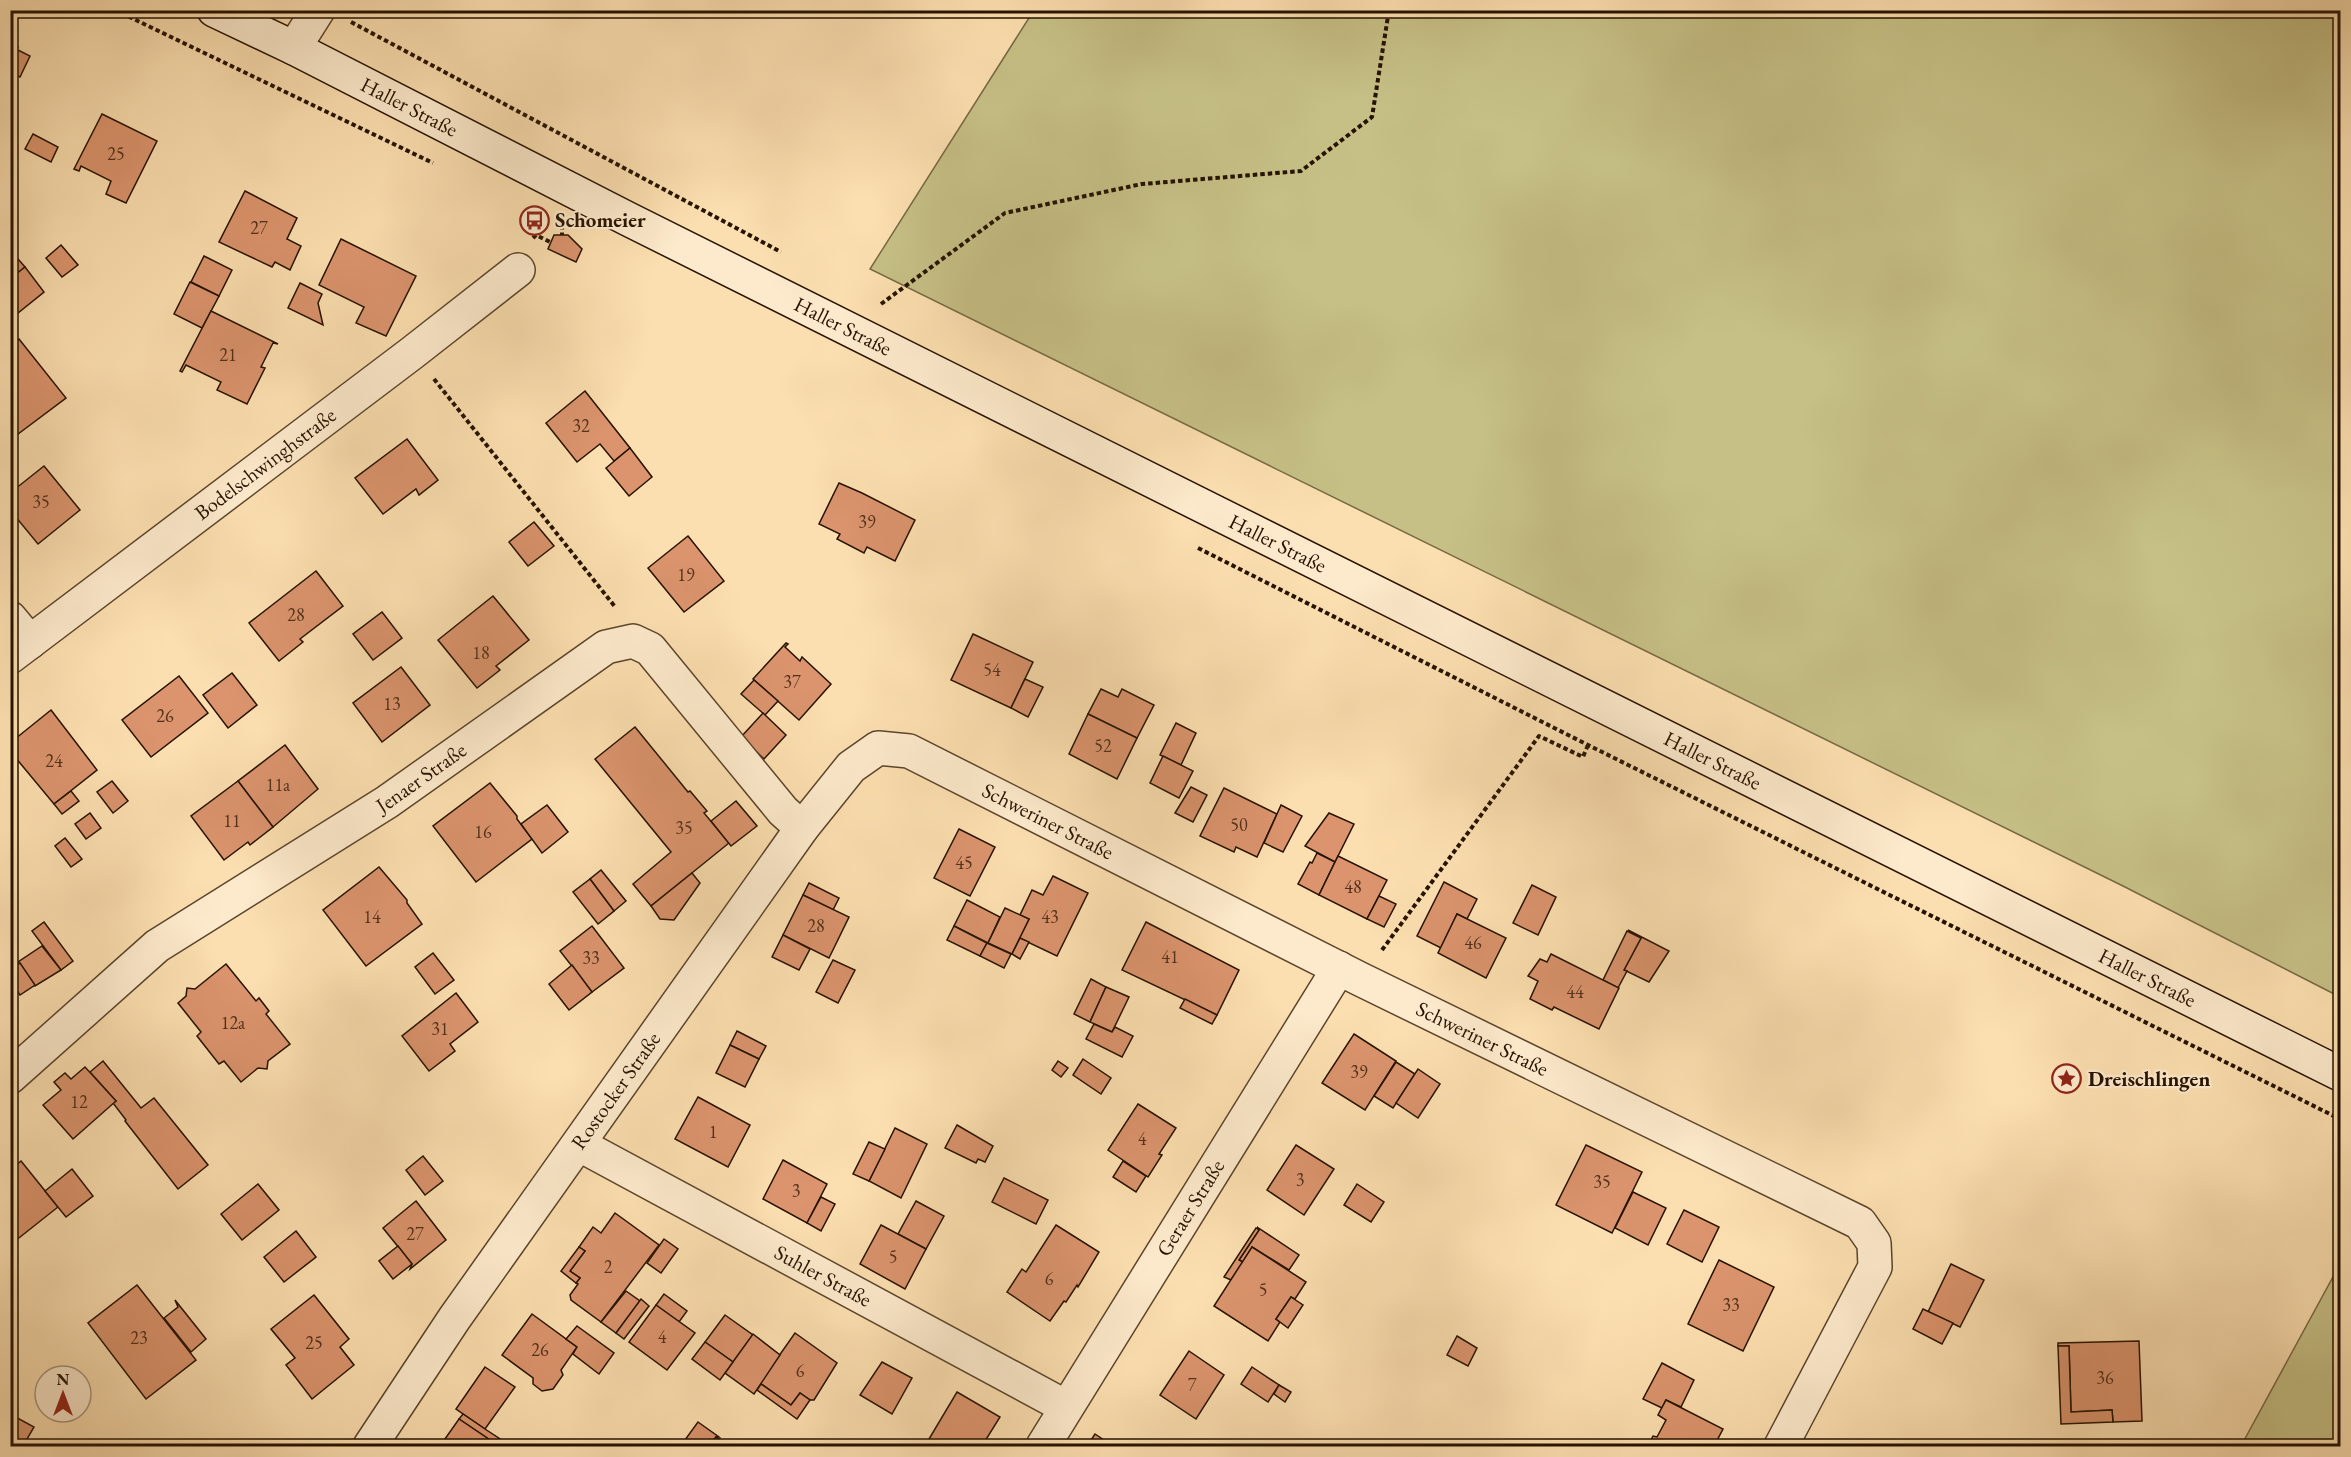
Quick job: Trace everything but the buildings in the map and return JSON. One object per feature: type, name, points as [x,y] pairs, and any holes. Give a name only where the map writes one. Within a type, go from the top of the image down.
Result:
[{"type":"street","name":"Haller Straße","points":[[214,10],[294,48],[628,219],[2340,1074]]},
{"type":"street","points":[[294,48],[318,10]]},
{"type":"street","name":"Bodelschwinghstraße","points":[[17,639],[412,353],[518,270]]},
{"type":"street","points":[[633,641],[650,649],[783,811],[802,828]]},
{"type":"street","name":"Jenaer Straße","points":[[10,1077],[158,946],[387,802],[606,647],[633,641]]},
{"type":"street","name":"Rostocker Straße","points":[[370,1446],[454,1319],[802,828],[851,767],[878,748]]},
{"type":"street","name":"Schweriner Straße","points":[[878,748],[909,751],[1350,974],[1860,1223],[1874,1243],[1875,1267],[1781,1446]]},
{"type":"street","name":"Geraer Straße","points":[[1043,1446],[1066,1407],[1350,974]]},
{"type":"street","name":"Suhler Straße","points":[[579,1145],[1066,1407]]},
{"type":"path","points":[[115,10],[434,163]]},
{"type":"path","points":[[881,305],[1005,213],[1142,184],[1301,171],[1372,117],[1389,10]]},
{"type":"path","points":[[562,225],[562,235]]},
{"type":"path","points":[[412,353],[632,628],[633,641]]},
{"type":"path","points":[[1350,974],[1539,736],[1583,757],[1588,745],[2340,1119]]},
{"type":"shaded area","points":[[1034,10],[2340,11],[2340,997],[2123,886],[870,269]]},
{"type":"shaded area","points":[[2340,1264],[2340,1446],[2241,1446]]},
{"type":"place","name":"Schomeier","points":[[534,220]]},
{"type":"place","name":"Dreischlingen","points":[[2067,1079]]}]
